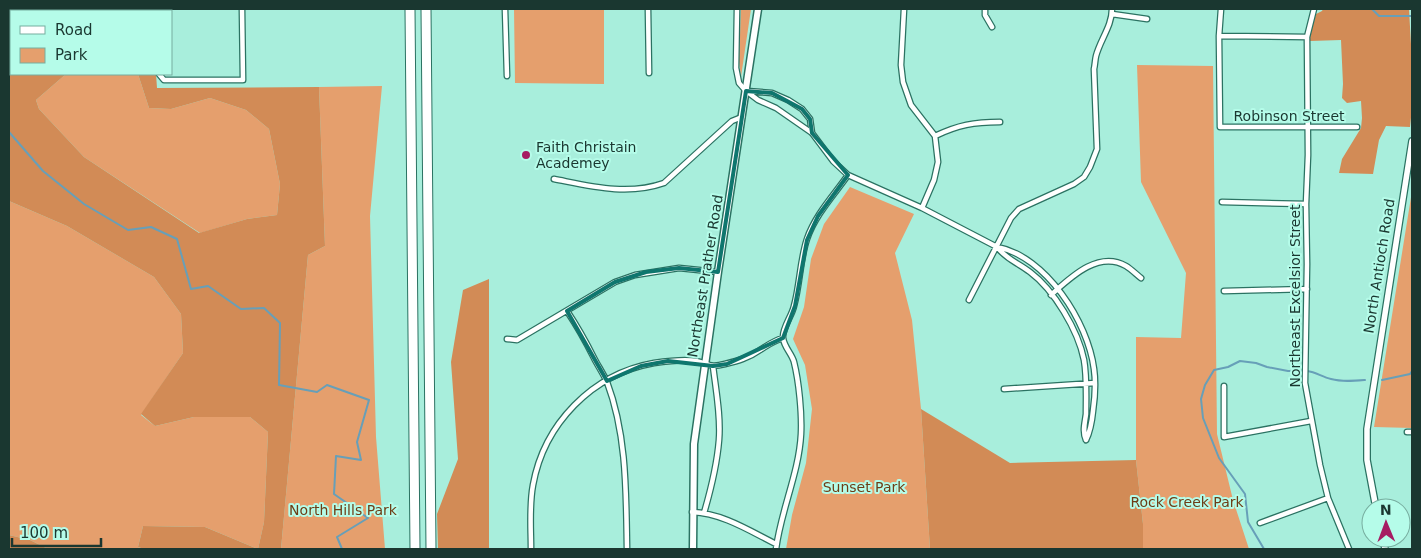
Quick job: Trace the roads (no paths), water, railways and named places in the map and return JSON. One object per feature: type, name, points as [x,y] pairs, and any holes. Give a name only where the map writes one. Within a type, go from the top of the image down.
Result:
[{"type":"highway","points":[[410,9],[415,549]]},
{"type":"highway","points":[[426,9],[432,549]]},
{"type":"main road","name":"Northeast Prather Road","points":[[693,549],[694,444],[704,363],[758,9]]},
{"type":"street","points":[[160,75],[164,80],[243,80],[242,9]]},
{"type":"street","points":[[505,9],[507,76]]},
{"type":"street","points":[[648,9],[650,73]]},
{"type":"street","points":[[737,9],[736,68],[739,83],[746,91],[758,100],[792,118],[812,133],[833,161],[848,175],[922,208],[997,247],[1012,252],[1041,271],[1065,299],[1081,326],[1094,368],[1095,394],[1090,431],[1086,440],[1083,433],[1086,416],[1084,360],[1077,338],[1067,318],[1039,280],[1030,272],[1004,256],[997,247]]},
{"type":"street","points":[[904,9],[903,82],[911,105],[935,136],[938,162],[934,180],[922,208]]},
{"type":"street","points":[[985,9],[985,15],[992,27]]},
{"type":"street","points":[[1221,9],[1219,36],[1307,37]]},
{"type":"street","name":"Northeast Excelsior Street","points":[[1314,9],[1307,37],[1308,126],[1305,383],[1311,421],[1328,498],[1349,549]]},
{"type":"street","points":[[969,300],[1011,218],[1019,209],[1074,184],[1084,178],[1090,167],[1096,149],[1094,69],[1096,56],[1105,36],[1112,12],[1147,19]]},
{"type":"street","name":"Robinson Street","points":[[1219,36],[1220,127],[1357,127]]},
{"type":"street","points":[[746,91],[772,93],[788,100],[802,109],[810,119],[812,133]]},
{"type":"street","points":[[554,179],[604,189],[651,188],[664,183],[732,121],[742,117]]},
{"type":"street","points":[[935,136],[954,127],[974,122],[1000,122]]},
{"type":"street","name":"North Antioch Road","points":[[1374,498],[1367,460],[1367,429],[1412,141]]},
{"type":"street","points":[[692,512],[723,518],[776,547],[797,461],[801,436],[794,364],[783,338],[795,306],[807,240],[818,216],[848,175]]},
{"type":"street","points":[[1222,202],[1306,204]]},
{"type":"street","points":[[1051,295],[1088,266],[1100,262],[1112,262],[1125,266],[1141,278]]},
{"type":"street","points":[[507,339],[517,340],[615,282],[635,275],[679,268],[718,272]]},
{"type":"street","points":[[1224,291],[1307,289]]},
{"type":"street","points":[[567,311],[607,381],[620,431],[626,484],[627,549]]},
{"type":"street","points":[[531,549],[533,486],[544,447],[551,434],[570,409],[584,396],[607,381],[641,366],[679,360],[713,366],[743,360],[771,342],[783,338]]},
{"type":"street","points":[[704,513],[711,490],[719,440],[713,366]]},
{"type":"street","points":[[1004,389],[1095,384]]},
{"type":"street","points":[[1224,386],[1224,437],[1311,421]]},
{"type":"street","points":[[1260,523],[1328,498]]},
{"type":"waterway","points":[[1372,9],[1379,16],[1412,16]]},
{"type":"waterway","points":[[9,132],[43,171],[84,204],[128,230],[151,227],[177,239],[191,289],[208,286],[241,309],[264,308],[280,323],[279,385],[317,392],[327,385],[369,400],[357,442],[361,460],[336,456],[334,494],[368,518],[337,537],[342,549]]},
{"type":"waterway","points":[[1382,380],[1410,374],[1412,371],[1412,356]]},
{"type":"waterway","points":[[1264,549],[1248,522],[1245,494],[1219,458],[1203,418],[1201,399],[1205,385],[1214,370],[1228,367],[1240,361],[1288,371],[1301,371]]},
{"type":"waterway","points":[[1307,371],[1335,380],[1365,380]]},
{"type":"place","name":"Faith Christain Academey","points":[[526,155]]},
{"type":"park label","name":"Sunset Park","points":[[864,487]]},
{"type":"park label","name":"Rock Creek Park","points":[[1187,502]]},
{"type":"park label","name":"North Hills Park","points":[[343,510]]}]
